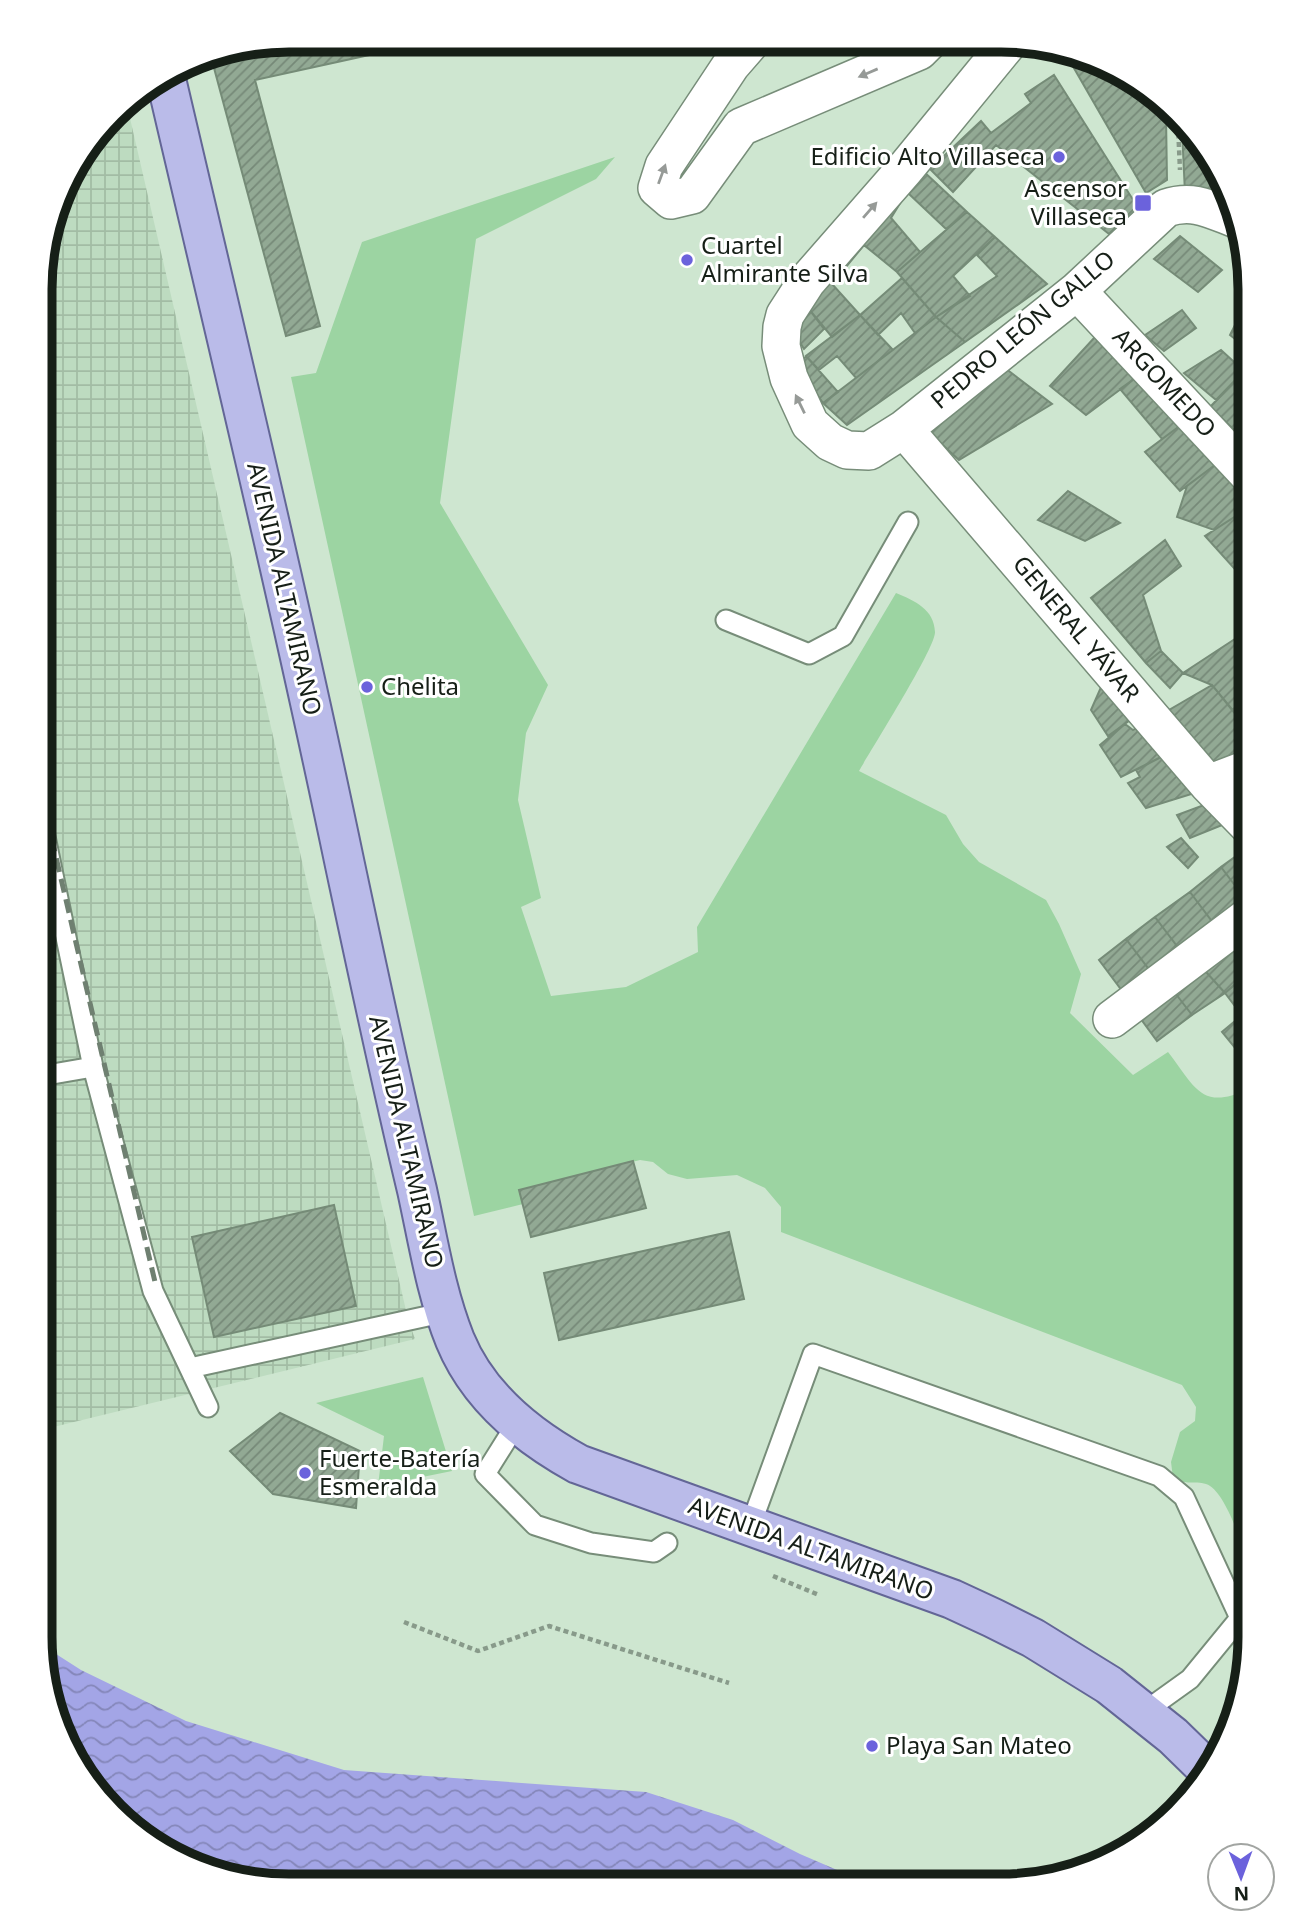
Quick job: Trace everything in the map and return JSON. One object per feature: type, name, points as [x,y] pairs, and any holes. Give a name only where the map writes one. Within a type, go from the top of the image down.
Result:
[{"type":"main road","name":"AVENIDA ALTAMIRANO","points":[[168,87],[284,587],[391,1078],[446,1312],[456,1343],[476,1377],[517,1423],[547,1447],[578,1464],[952,1600],[993,1618],[1072,1661],[1144,1712],[1201,1763]]},
{"type":"street","points":[[742,52],[664,166],[657,188],[671,200],[692,195],[741,127],[916,52]]},
{"type":"street","name":"PEDRO LEÓN GALLO","points":[[1001,52],[905,169],[807,281],[785,315],[781,346],[796,396],[810,424],[830,442],[847,450],[869,451],[904,429],[1077,291],[1152,219],[1166,208],[1182,203]]},
{"type":"street","points":[[1182,203],[1201,206],[1224,215]]},
{"type":"street","name":"ARGOMEDO","points":[[1077,291],[1238,463]]},
{"type":"street","name":"GENERAL YÁVAR","points":[[904,429],[1208,784],[1238,814]]},
{"type":"street","points":[[1208,784],[1238,773]]},
{"type":"street","points":[[1112,1019],[1238,925]]},
{"type":"lane","points":[[726,620],[809,654],[821,648],[843,636],[908,522]]},
{"type":"lane","points":[[52,874],[93,1067],[153,1291],[208,1407]]},
{"type":"lane","points":[[52,1074],[93,1067]]},
{"type":"lane","points":[[190,1368],[446,1312]]},
{"type":"lane","points":[[750,1527],[813,1354],[1159,1476],[1184,1497],[1237,1612]]},
{"type":"lane","points":[[517,1423],[485,1474],[536,1525],[592,1543],[653,1552],[667,1543]]},
{"type":"lane","points":[[1144,1712],[1190,1679],[1237,1622]]},
{"type":"path","points":[[1178,133],[1182,203]]},
{"type":"path","points":[[810,1584],[797,1578],[773,1576],[819,1595]]},
{"type":"path","points":[[404,1622],[478,1651],[549,1626],[729,1683]]},
{"type":"shaded area","points":[[129,115],[408,1319],[415,1339],[52,1427],[52,290],[61,228],[71,199],[92,158]]},
{"type":"green space","points":[[615,157],[596,179],[476,239],[440,503],[548,685],[526,733],[518,800],[541,898],[521,907],[551,996],[626,987],[698,952],[697,927],[896,593],[922,607],[934,624],[933,641],[915,677],[859,771],[946,815],[963,844],[979,862],[1046,900],[1081,974],[1070,1013],[1133,1075],[1168,1052],[1201,1092],[1220,1098],[1237,1093],[1237,1531],[1226,1506],[1213,1488],[1206,1484],[1182,1482],[1173,1478],[1171,1462],[1180,1432],[1195,1421],[1196,1407],[1182,1385],[781,1232],[781,1207],[765,1188],[737,1175],[687,1179],[668,1174],[653,1162],[640,1160],[519,1190],[523,1204],[474,1216],[291,377],[316,373],[362,242]]},
{"type":"green space","points":[[423,1377],[452,1471],[378,1486],[384,1436],[316,1403]]},
{"type":"water","points":[[53,1652],[81,1670],[186,1721],[344,1770],[646,1792],[733,1820],[846,1874],[290,1874],[228,1865],[171,1842],[145,1825],[101,1781],[84,1755],[71,1727],[57,1683]]},
{"type":"building","points":[[274,53],[379,53],[255,80],[320,326],[286,336],[213,66],[243,57]]},
{"type":"building","points":[[1072,64],[1119,84],[1145,101],[1166,120],[1167,180],[1146,193]]},
{"type":"building","name":"Edificio Alto Villaseca","points":[[1054,75],[1137,206],[1109,234],[996,145],[953,192],[930,169],[981,121],[991,133],[1031,103],[1025,94]]},
{"type":"building","points":[[1182,138],[1206,171],[1218,196],[1185,193]]},
{"type":"building","points":[[922,170],[967,212],[946,229],[907,192]]},
{"type":"building","points":[[907,192],[891,218],[920,252],[897,272],[864,245],[861,239]]},
{"type":"building","points":[[967,212],[995,237],[953,276],[970,296],[936,317],[897,272]]},
{"type":"building","points":[[1180,236],[1222,270],[1198,292],[1154,259]]},
{"type":"building","points":[[995,237],[1047,284],[965,342],[936,317],[997,276],[977,255]]},
{"type":"building","points":[[861,239],[864,245],[832,284],[860,315],[832,337],[808,308]]},
{"type":"building","points":[[902,278],[936,317],[915,333],[901,313],[878,335],[860,315]]},
{"type":"building","points":[[808,308],[824,329],[804,349],[793,331]]},
{"type":"building","points":[[1182,310],[1196,328],[1164,351],[1145,335]]},
{"type":"building","points":[[860,315],[893,350],[856,378],[837,356],[819,370],[806,356]]},
{"type":"building","points":[[936,317],[965,342],[847,425],[823,403]]},
{"type":"building","points":[[1238,319],[1238,341],[1230,335]]},
{"type":"building","points":[[1095,337],[1137,377],[1086,415],[1050,386]]},
{"type":"building","points":[[1221,350],[1238,365],[1238,377],[1216,400],[1184,373]]},
{"type":"building","points":[[806,356],[838,392],[823,403],[798,367]]},
{"type":"building","points":[[1005,368],[1052,404],[959,460],[921,425]]},
{"type":"building","points":[[1137,377],[1181,425],[1162,439],[1120,389]]},
{"type":"building","points":[[1238,378],[1238,433],[1210,407]]},
{"type":"building","points":[[1181,425],[1219,462],[1180,491],[1145,452]]},
{"type":"building","points":[[1219,462],[1238,485],[1238,515],[1214,530],[1177,517],[1187,486]]},
{"type":"building","points":[[1068,491],[1120,523],[1085,541],[1038,520]]},
{"type":"building","points":[[1238,515],[1238,572],[1205,536]]},
{"type":"building","points":[[1165,540],[1181,566],[1143,595],[1161,651],[1146,663],[1091,598]]},
{"type":"building","points":[[1238,637],[1238,707],[1232,710],[1212,685],[1183,673]]},
{"type":"building","points":[[1161,651],[1183,673],[1170,688],[1146,663]]},
{"type":"building","points":[[1105,678],[1137,715],[1108,736],[1091,710]]},
{"type":"building","points":[[1212,685],[1238,716],[1238,769],[1221,775],[1169,710]]},
{"type":"building","points":[[1145,723],[1171,752],[1121,777],[1100,745],[1125,724],[1133,730]]},
{"type":"building","points":[[1171,752],[1198,792],[1146,808],[1128,783],[1140,777],[1136,770]]},
{"type":"building","points":[[1215,801],[1232,821],[1190,838],[1177,815]]},
{"type":"building","points":[[1181,838],[1198,857],[1188,868],[1167,847]]},
{"type":"building","points":[[1238,855],[1238,889],[1221,867]]},
{"type":"building","points":[[1221,867],[1238,889],[1238,906],[1214,924],[1190,892]]},
{"type":"building","points":[[1190,892],[1214,924],[1180,950],[1155,917]]},
{"type":"building","points":[[1155,917],[1180,950],[1151,972],[1126,939]]},
{"type":"building","points":[[1238,934],[1238,948],[1231,939]]},
{"type":"building","points":[[1126,939],[1151,972],[1123,992],[1099,960]]},
{"type":"building","points":[[1231,939],[1238,948],[1237,982],[1225,993],[1198,963]]},
{"type":"building","points":[[1198,963],[1225,993],[1192,1015],[1169,985]]},
{"type":"building","points":[[1237,983],[1237,1009],[1225,993]]},
{"type":"building","points":[[1169,985],[1192,1015],[1157,1041],[1135,1011]]},
{"type":"building","points":[[1237,1019],[1237,1051],[1222,1032]]},
{"type":"building","points":[[633,1161],[646,1208],[531,1237],[519,1190]]},
{"type":"building","points":[[334,1205],[356,1306],[214,1337],[192,1237]]},
{"type":"building","points":[[729,1232],[744,1299],[559,1340],[544,1273]]},
{"type":"building","name":"Fuerte-Batería Esmeralda","points":[[280,1413],[360,1451],[356,1508],[273,1494],[230,1451]]},
{"type":"railway","points":[[52,840],[155,1282]]},
{"type":"place","name":"Edificio Alto Villaseca","points":[[1059,157]]},
{"type":"place","name":"Ascensor Villaseca","points":[[1143,203]]},
{"type":"place","name":"Cuartel Almirante Silva","points":[[687,260]]},
{"type":"place","name":"Chelita","points":[[367,687]]},
{"type":"place","name":"Fuerte-Batería Esmeralda","points":[[305,1473]]},
{"type":"place","name":"Playa San Mateo","points":[[872,1746]]}]
